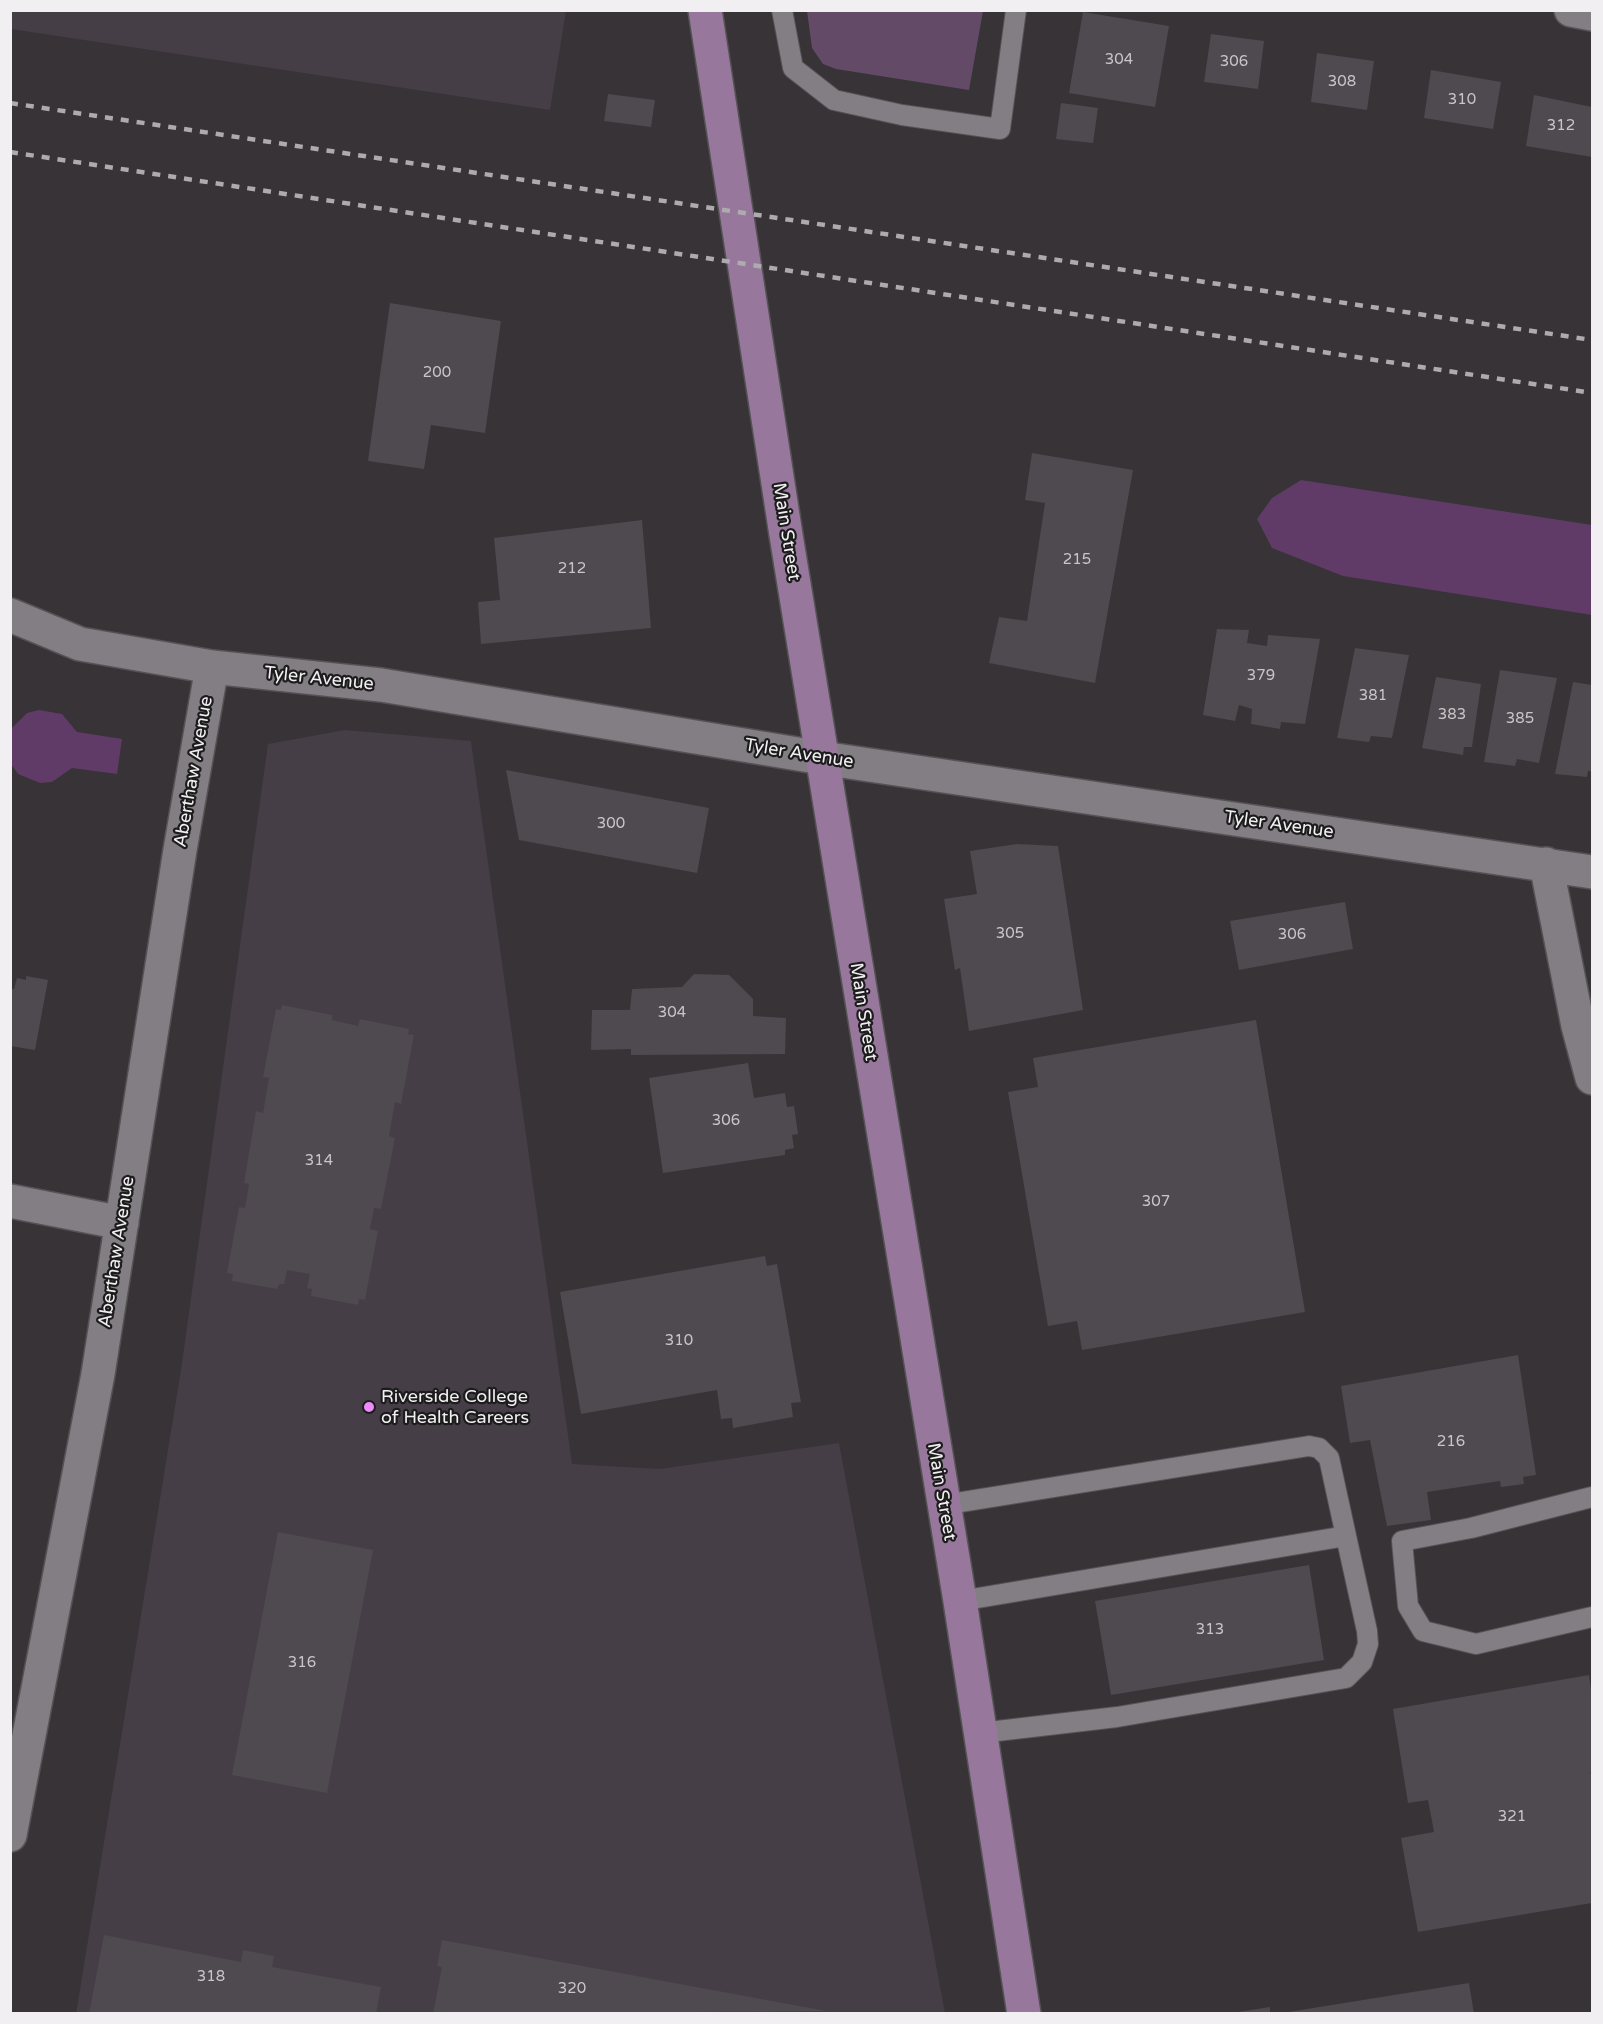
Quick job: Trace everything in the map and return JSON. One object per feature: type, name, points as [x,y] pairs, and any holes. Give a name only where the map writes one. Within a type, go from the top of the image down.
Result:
[{"type":"main road","name":"Main Street","points":[[705,10],[822,758],[960,1601],[1024,2013]]},
{"type":"street","points":[[1571,10],[1593,14]]},
{"type":"street","name":"Tyler Avenue","points":[[10,615],[80,644],[212,667],[381,685],[822,758],[1593,872]]},
{"type":"street","name":"Aberthaw Avenue","points":[[10,1835],[96,1386],[212,667]]},
{"type":"street","points":[[1546,864],[1578,1026],[1593,1078]]},
{"type":"street","points":[[10,1201],[122,1222]]},
{"type":"lane","points":[[782,10],[793,68],[834,100],[902,115],[1000,129],[1016,10]]},
{"type":"lane","points":[[943,1505],[1309,1446],[1319,1448],[1329,1458],[1367,1631],[1368,1644],[1362,1662],[1346,1678],[1117,1717],[980,1733]]},
{"type":"lane","points":[[1593,1497],[1471,1528],[1402,1541],[1408,1606],[1423,1631],[1476,1644],[1593,1617]]},
{"type":"lane","points":[[960,1601],[1346,1536]]},
{"type":"shaded area","points":[[10,11],[566,11],[550,110],[11,29]]},
{"type":"shaded area","points":[[807,11],[983,11],[969,90],[836,69],[823,64],[812,48]]},
{"type":"shaded area","points":[[1301,480],[1592,525],[1592,615],[1343,576],[1272,548],[1257,519],[1272,498]]},
{"type":"shaded area","points":[[39,710],[62,714],[77,732],[122,739],[117,774],[72,768],[52,782],[40,783],[18,774],[11,764],[11,729],[27,713]]},
{"type":"shaded area","name":"Riverside College of Health Careers","points":[[345,730],[471,741],[572,1464],[660,1469],[839,1443],[945,2013],[76,2014],[181,1370],[268,744]]},
{"type":"building","points":[[1083,12],[1169,26],[1155,107],[1069,93]]},
{"type":"building","points":[[1211,34],[1264,41],[1258,89],[1204,82]]},
{"type":"building","points":[[1317,53],[1374,61],[1367,110],[1311,102]]},
{"type":"building","points":[[1431,70],[1501,82],[1493,129],[1424,118]]},
{"type":"building","points":[[608,94],[655,100],[651,127],[604,121]]},
{"type":"building","points":[[1534,95],[1592,107],[1592,157],[1526,146]]},
{"type":"building","points":[[1061,103],[1098,108],[1093,143],[1056,139]]},
{"type":"building","points":[[390,303],[501,321],[485,433],[431,425],[424,469],[368,461]]},
{"type":"building","points":[[1032,453],[1133,470],[1095,683],[989,663],[999,617],[1027,621],[1045,503],[1025,500]]},
{"type":"building","points":[[642,520],[651,628],[481,644],[478,602],[500,600],[494,538]]},
{"type":"building","points":[[1217,629],[1249,630],[1247,643],[1267,646],[1268,635],[1320,639],[1305,724],[1281,722],[1280,729],[1251,724],[1252,709],[1239,705],[1235,721],[1203,715]]},
{"type":"building","points":[[1355,648],[1409,655],[1392,738],[1371,736],[1369,742],[1337,738]]},
{"type":"building","points":[[1500,670],[1557,678],[1539,763],[1517,759],[1515,766],[1484,762]]},
{"type":"building","points":[[1436,677],[1481,684],[1472,747],[1464,747],[1463,755],[1422,748]]},
{"type":"building","points":[[1573,682],[1592,685],[1592,771],[1588,771],[1587,777],[1555,774]]},
{"type":"building","points":[[506,770],[709,808],[697,873],[519,840]]},
{"type":"building","points":[[1017,844],[1058,846],[1083,1010],[969,1031],[960,968],[955,970],[944,899],[977,894],[970,851]]},
{"type":"building","points":[[1345,902],[1353,949],[1239,970],[1230,921]]},
{"type":"building","points":[[694,974],[729,975],[753,999],[753,1016],[786,1018],[785,1054],[631,1055],[631,1049],[591,1050],[592,1010],[630,1010],[632,989],[682,987]]},
{"type":"building","points":[[26,976],[48,980],[35,1050],[10,1046],[10,989],[14,989],[17,978],[26,980]]},
{"type":"building","points":[[282,1005],[332,1015],[332,1020],[358,1026],[360,1019],[409,1029],[408,1034],[414,1035],[401,1104],[395,1102],[389,1136],[395,1138],[381,1209],[374,1208],[370,1229],[378,1231],[365,1300],[359,1299],[358,1305],[311,1296],[312,1289],[307,1288],[310,1274],[287,1270],[284,1284],[279,1284],[277,1289],[232,1281],[233,1274],[227,1273],[239,1207],[245,1208],[249,1184],[244,1183],[256,1111],[263,1113],[269,1078],[263,1077],[276,1009],[281,1010]]},
{"type":"building","points":[[1256,1020],[1305,1312],[1082,1350],[1077,1321],[1048,1326],[1008,1092],[1038,1087],[1033,1058]]},
{"type":"building","points":[[748,1063],[754,1098],[785,1093],[787,1107],[794,1106],[798,1134],[792,1135],[794,1148],[785,1150],[785,1155],[663,1173],[649,1078]]},
{"type":"building","points":[[765,1256],[767,1266],[777,1264],[801,1402],[791,1403],[793,1417],[733,1428],[732,1418],[721,1419],[717,1390],[581,1414],[560,1292]]},
{"type":"building","points":[[1518,1355],[1536,1475],[1523,1477],[1524,1484],[1501,1487],[1500,1481],[1427,1492],[1431,1520],[1387,1526],[1370,1440],[1350,1443],[1341,1386]]},
{"type":"building","points":[[278,1532],[373,1550],[327,1793],[232,1775]]},
{"type":"building","points":[[1309,1565],[1324,1660],[1111,1695],[1095,1601]]},
{"type":"building","points":[[1589,1675],[1592,1697],[1592,1772],[1590,1772],[1592,1776],[1592,1903],[1418,1932],[1401,1838],[1434,1832],[1428,1800],[1408,1803],[1393,1709]]},
{"type":"building","points":[[104,1935],[241,1962],[243,1950],[274,1956],[272,1967],[381,1987],[376,2014],[89,2014]]},
{"type":"building","points":[[442,1940],[826,2011],[433,2014],[442,1967],[437,1966]]},
{"type":"building","points":[[1469,1983],[1474,2014],[1288,2014],[1288,2012]]},
{"type":"building","points":[[1270,2007],[1270,2014],[1238,2014],[1238,2012]]},
{"type":"railway","points":[[10,103],[1592,340]]},
{"type":"railway","points":[[10,152],[1592,393]]},
{"type":"place","name":"Riverside College of Health Careers","points":[[369,1407]]}]
